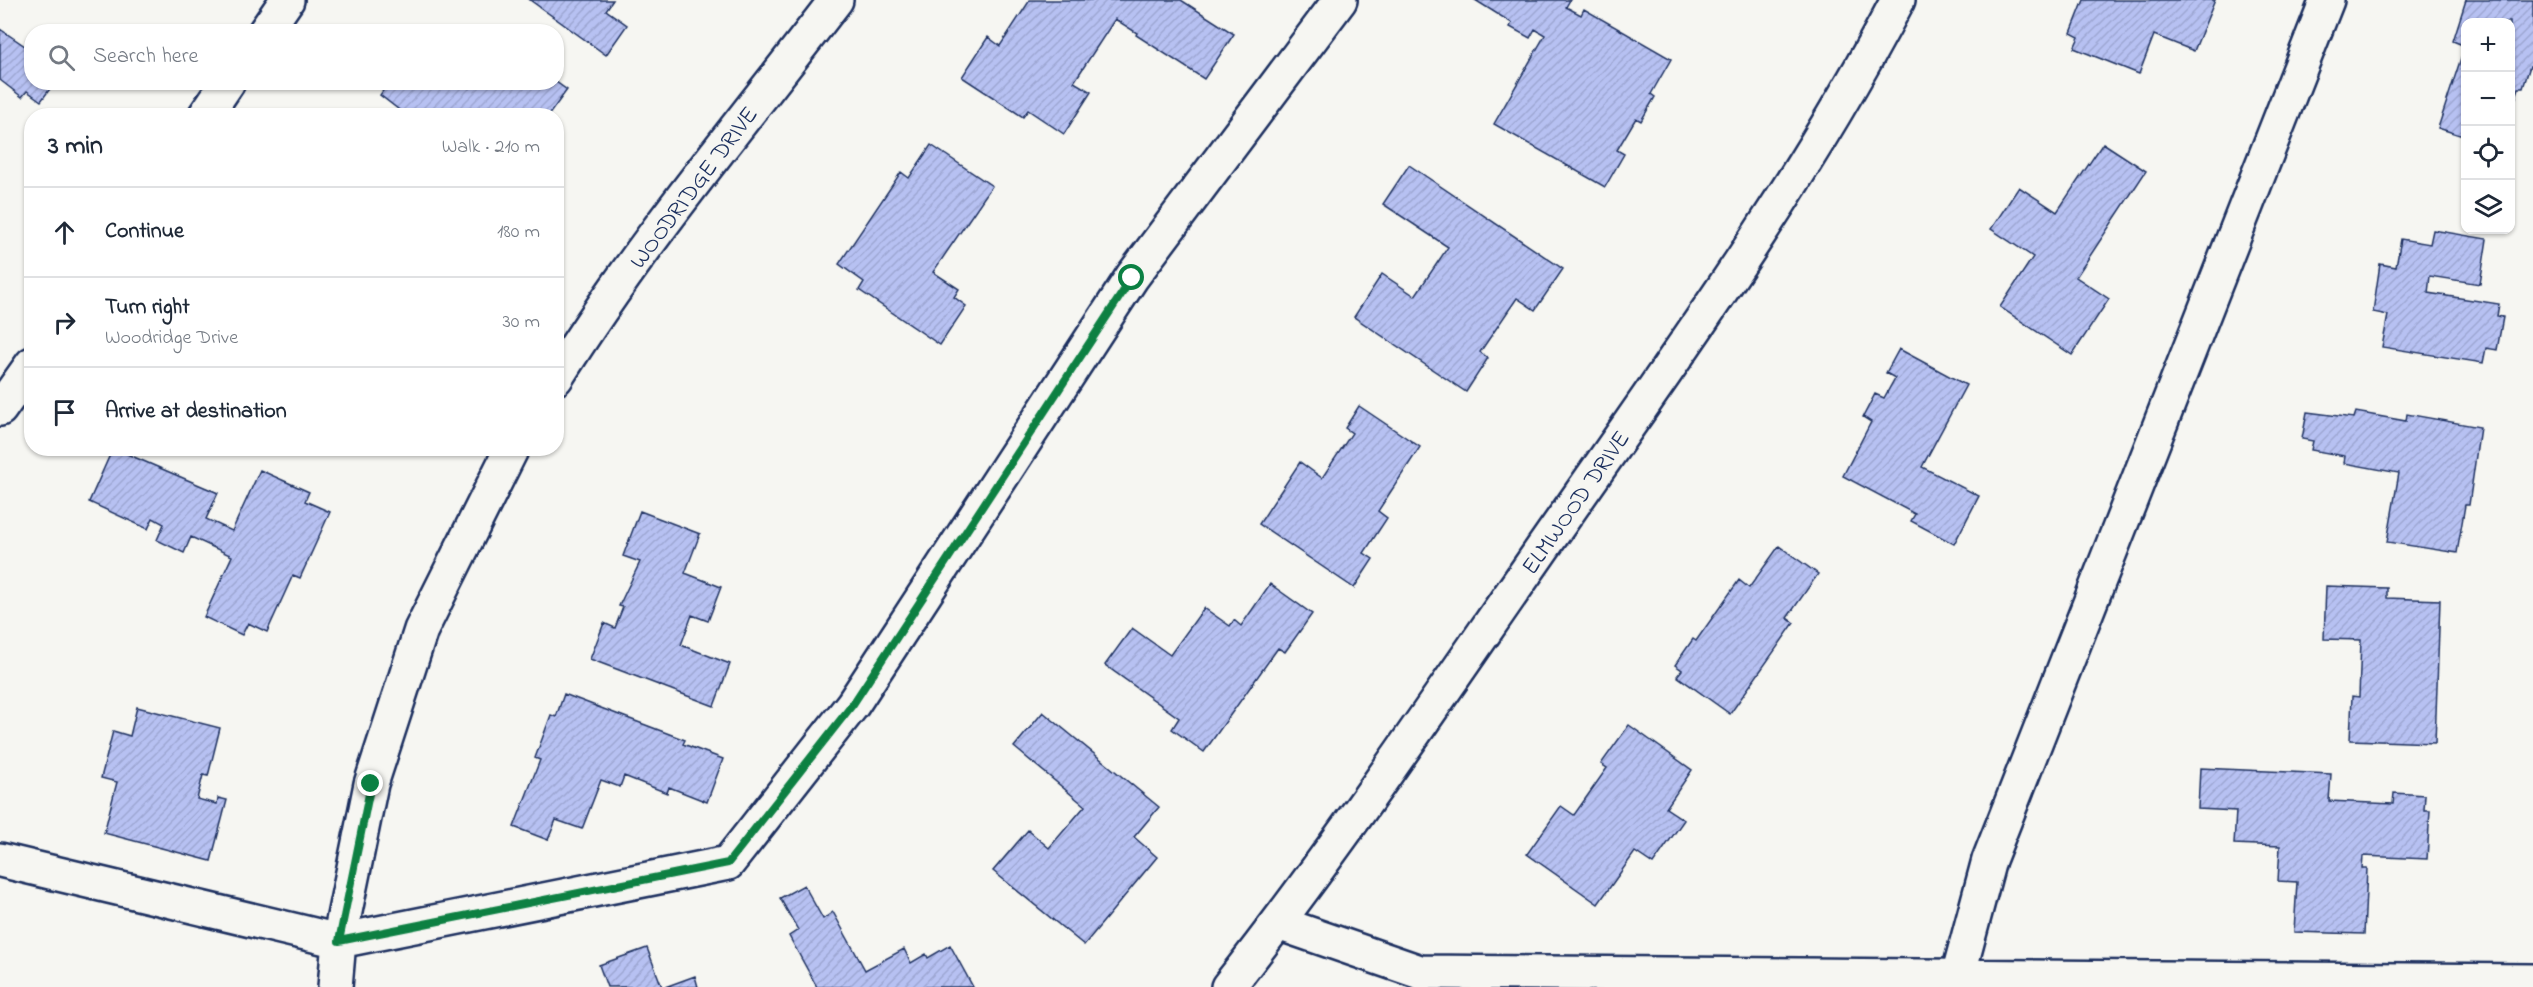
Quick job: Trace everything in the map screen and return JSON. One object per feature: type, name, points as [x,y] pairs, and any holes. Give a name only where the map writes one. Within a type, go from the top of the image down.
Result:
[{"type":"street","points":[[270,24],[287,0]]},
{"type":"street","name":"WOODRIDGE DRIVE","points":[[564,366],[669,217],[836,0]]},
{"type":"street","points":[[0,860],[339,941],[728,863],[853,704],[1132,278],[1340,0]]},
{"type":"street","name":"ELMWOOD DRIVE","points":[[1228,987],[1323,863],[1737,269],[1871,51],[1898,0]]},
{"type":"street","points":[[1958,976],[1989,860],[2327,0]]},
{"type":"street","points":[[210,108],[223,90]]},
{"type":"street","points":[[0,409],[24,375]]},
{"type":"street","points":[[334,987],[339,941],[371,784],[421,630],[508,456]]},
{"type":"street","points":[[1278,923],[1420,972],[2533,981]]},
{"type":"building","points":[[530,0],[613,0],[606,10],[627,25],[606,55]]},
{"type":"building","points":[[1030,0],[1181,0],[1234,34],[1204,79],[1115,19],[1074,82],[1091,92],[1064,134],[1028,110],[1023,117],[962,77],[988,37],[1000,46]]},
{"type":"building","points":[[1475,0],[1570,0],[1566,7],[1581,15],[1584,9],[1671,59],[1651,94],[1655,97],[1641,121],[1636,118],[1617,150],[1624,154],[1605,187],[1494,124],[1545,35],[1535,29],[1530,38],[1510,27],[1512,23]]},
{"type":"building","points":[[2084,0],[2215,0],[2194,51],[2154,35],[2139,74],[2074,48],[2079,37],[2071,33]]},
{"type":"building","points":[[2466,0],[2533,0],[2533,67],[2530,66],[2523,88],[2519,88],[2515,100],[2515,18],[2461,18],[2461,44],[2453,41]]},
{"type":"building","points":[[0,29],[24,46],[24,90],[49,90],[41,101],[27,91],[22,97],[0,80]]},
{"type":"building","points":[[2461,58],[2461,135],[2438,128]]},
{"type":"building","points":[[564,88],[567,90],[554,108],[397,108],[380,95],[383,90],[564,90]]},
{"type":"building","points":[[2103,143],[2146,171],[2076,277],[2109,299],[2072,355],[2000,307],[2033,257],[1991,229],[2019,187],[2057,212]]},
{"type":"building","points":[[931,145],[992,186],[933,272],[959,289],[954,297],[966,306],[940,345],[859,290],[864,282],[839,264],[901,172],[909,178]]},
{"type":"building","points":[[1409,165],[1563,269],[1535,310],[1517,298],[1480,352],[1488,358],[1466,392],[1354,317],[1382,274],[1415,296],[1448,247],[1383,204]]},
{"type":"building","points":[[2433,230],[2487,239],[2480,284],[2430,276],[2428,293],[2499,304],[2497,316],[2503,317],[2497,350],[2486,348],[2483,363],[2382,347],[2388,315],[2373,312],[2380,264],[2396,267],[2401,239],[2430,244]]},
{"type":"building","points":[[1899,349],[1966,385],[1922,467],[1979,496],[1954,544],[1911,521],[1915,514],[1843,476],[1871,422],[1863,417],[1875,394],[1884,398],[1895,378],[1886,373]]},
{"type":"building","points":[[1359,406],[1420,447],[1378,511],[1387,518],[1364,553],[1373,559],[1354,588],[1259,524],[1300,462],[1322,478],[1352,433],[1345,428]]},
{"type":"building","points":[[2307,412],[2354,418],[2356,412],[2406,421],[2407,414],[2480,427],[2469,505],[2465,505],[2457,553],[2387,542],[2399,473],[2344,463],[2345,456],[2311,450],[2313,441],[2302,439]]},
{"type":"building","points":[[109,456],[132,456],[218,493],[206,519],[232,531],[260,470],[309,492],[305,501],[330,512],[300,578],[293,575],[267,632],[248,623],[242,635],[204,617],[232,556],[191,537],[184,553],[157,540],[164,524],[153,518],[148,529],[89,502]]},
{"type":"building","points":[[640,511],[700,534],[685,573],[721,587],[708,621],[692,615],[681,645],[730,664],[714,706],[590,659],[604,623],[615,628],[623,607],[619,606],[640,562],[623,556]]},
{"type":"building","points":[[1779,546],[1818,574],[1787,618],[1794,623],[1730,714],[1677,676],[1682,670],[1675,665],[1693,639],[1696,641],[1739,580],[1749,588]]},
{"type":"building","points":[[1270,584],[1312,614],[1285,652],[1278,648],[1204,752],[1172,729],[1179,718],[1105,665],[1132,628],[1170,655],[1204,608],[1230,626],[1234,620],[1241,626]]},
{"type":"building","points":[[2326,586],[2387,588],[2387,598],[2440,600],[2435,743],[2350,740],[2352,696],[2359,697],[2361,640],[2324,639]]},
{"type":"building","points":[[564,694],[685,740],[683,744],[723,759],[707,802],[669,787],[667,793],[624,776],[620,787],[601,780],[582,829],[556,820],[548,840],[514,827],[540,760],[535,758],[551,715],[556,717]]},
{"type":"building","points":[[137,707],[220,728],[208,776],[203,775],[197,799],[217,804],[218,798],[227,800],[211,861],[104,833],[117,782],[101,778],[113,731],[130,736]]},
{"type":"building","points":[[1043,712],[1159,807],[1134,837],[1157,857],[1084,945],[993,871],[1028,830],[1049,848],[1085,806],[1014,747]]},
{"type":"building","points":[[1629,725],[1692,770],[1666,808],[1684,820],[1653,864],[1635,852],[1598,904],[1527,854],[1561,806],[1574,815],[1607,768],[1601,764]]},
{"type":"building","points":[[2200,768],[2331,774],[2329,801],[2393,804],[2394,793],[2425,795],[2424,810],[2430,810],[2427,859],[2363,856],[2362,868],[2367,868],[2364,934],[2294,932],[2297,882],[2278,881],[2280,846],[2234,844],[2236,811],[2198,809]]},
{"type":"building","points":[[804,885],[823,919],[833,912],[865,970],[904,949],[911,963],[926,954],[928,958],[950,945],[973,987],[817,987],[789,936],[798,930],[780,898]]},
{"type":"building","points":[[647,948],[662,987],[607,987],[599,965]]},
{"type":"building","points":[[695,976],[698,987],[665,987]]},
{"type":"route","points":[[371,784],[339,941],[728,863],[853,704],[1132,278]]}]
